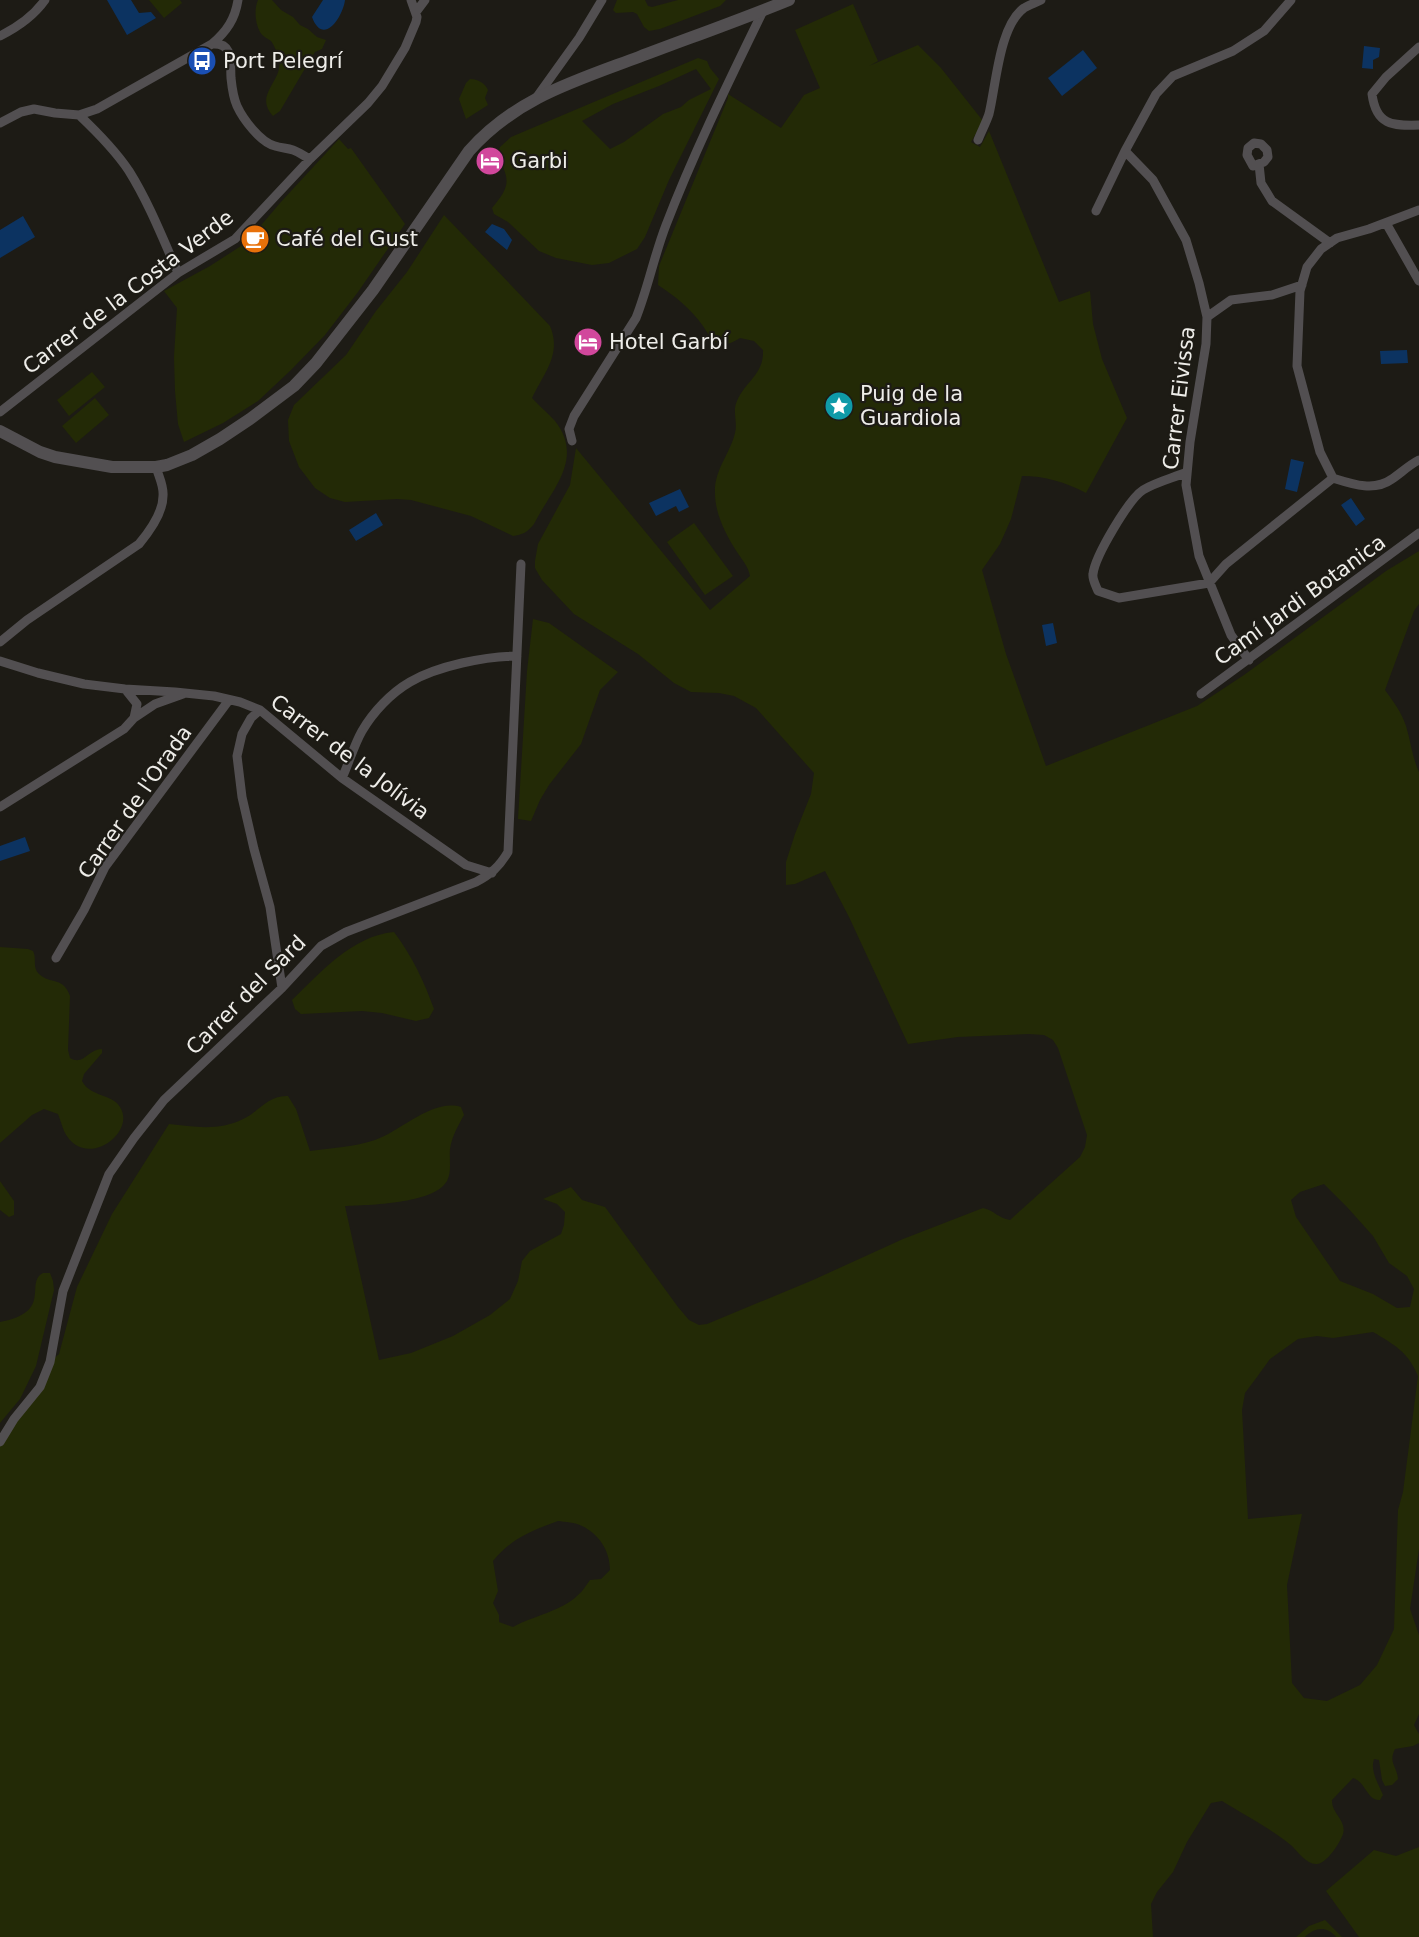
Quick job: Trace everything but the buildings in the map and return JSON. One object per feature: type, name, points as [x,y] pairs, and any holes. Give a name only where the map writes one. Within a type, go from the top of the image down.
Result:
[{"type":"street","points":[[0,36],[27,20],[45,0]]},
{"type":"street","points":[[0,123],[21,112],[34,109],[79,115],[97,109],[212,44],[232,22],[238,0]]},
{"type":"street","points":[[411,0],[416,12]]},
{"type":"street","name":"Carrer de la Costa Verde","points":[[0,412],[178,273],[235,239],[382,86],[405,48],[416,22],[416,12],[425,0]]},
{"type":"street","points":[[535,100],[579,38],[602,0]]},
{"type":"street","points":[[0,431],[40,452],[55,457],[112,467],[167,465],[220,440],[294,386],[332,344],[373,290],[469,151],[499,122],[517,109],[560,87],[789,0]]},
{"type":"street","points":[[978,140],[988,117],[1000,51],[1022,9],[1041,0]]},
{"type":"street","points":[[1096,211],[1156,94],[1173,75],[1233,51],[1264,31],[1291,0]]},
{"type":"street","points":[[572,441],[569,429],[574,417],[636,318],[644,300],[651,267],[666,225],[724,91],[763,11]]},
{"type":"street","points":[[212,44],[218,43],[226,48],[231,59],[233,94],[238,108],[256,132],[272,146],[292,149],[310,159]]},
{"type":"street","points":[[1419,47],[1386,77],[1372,94],[1374,107],[1381,118],[1396,126],[1419,125]]},
{"type":"street","points":[[79,115],[102,137],[128,171],[148,207],[178,273]]},
{"type":"street","name":"Carrer Eivissa","points":[[1125,151],[1153,180],[1186,240],[1207,317],[1206,344],[1190,441],[1186,485],[1199,556],[1231,635],[1249,660]]},
{"type":"street","points":[[1259,164],[1261,183],[1272,201],[1330,243]]},
{"type":"street","points":[[1419,210],[1337,238],[1321,249],[1307,267],[1300,291],[1297,366],[1320,452],[1333,478],[1352,484],[1376,486],[1390,481],[1409,465],[1419,460]]},
{"type":"street","points":[[1386,223],[1419,281]]},
{"type":"street","points":[[1207,317],[1231,300],[1272,296],[1302,285]]},
{"type":"street","points":[[4,663],[0,653],[2,640],[27,620],[139,544],[148,534],[164,499],[156,467]]},
{"type":"street","points":[[1187,472],[1142,490],[1114,527],[1099,554],[1092,575],[1098,591],[1119,598],[1209,583],[1226,564],[1333,478]]},
{"type":"street","name":"Camí Jardi Botanica","points":[[1201,694],[1419,533]]},
{"type":"street","points":[[492,873],[502,863],[508,852],[521,564]]},
{"type":"street","points":[[342,778],[363,731],[384,702],[410,682],[436,671],[475,660],[517,656]]},
{"type":"street","name":"Carrer de la Jolívia","points":[[4,663],[84,684],[185,693],[230,700],[260,710],[342,778],[466,865],[492,873]]},
{"type":"street","points":[[125,689],[137,704],[134,718]]},
{"type":"street","points":[[0,807],[103,743],[155,704],[185,693]]},
{"type":"street","name":"Carrer de l'Orada","points":[[56,958],[84,910],[105,867],[230,700]]},
{"type":"street","points":[[260,710],[251,718],[242,734],[237,756],[242,797],[270,907],[282,988]]},
{"type":"street","name":"Carrer del Sard","points":[[0,1442],[14,1419],[40,1387],[50,1362],[63,1291],[109,1174],[164,1100],[282,988],[321,946],[346,932],[476,882],[492,873]]},
{"type":"green space","points":[[149,0],[180,0],[182,3],[164,18]]},
{"type":"green space","points":[[258,0],[272,0],[300,25],[317,37],[326,40],[322,49],[315,52],[280,111],[273,116],[266,101],[277,74],[279,59],[271,41],[262,35],[258,28],[256,12]]},
{"type":"green space","points":[[617,0],[645,0],[648,6],[652,7],[678,0],[726,0],[720,6],[649,31],[637,14],[633,12],[616,13],[613,10]]},
{"type":"green space","points":[[853,4],[878,61],[869,66],[918,45],[941,68],[983,121],[971,142],[980,147],[989,131],[1059,302],[1090,291],[1093,324],[1102,359],[1127,418],[1086,493],[1055,480],[1022,476],[1011,519],[1000,544],[982,570],[1006,654],[1046,766],[1197,706],[1244,675],[1386,571],[1419,551],[1419,604],[1414,611],[1385,690],[1404,721],[1419,772],[1419,1549],[1410,1609],[1419,1635],[1419,1714],[1414,1725],[1419,1734],[1419,1743],[1395,1749],[1392,1758],[1398,1779],[1392,1785],[1385,1786],[1379,1760],[1374,1759],[1374,1772],[1383,1795],[1380,1800],[1372,1798],[1361,1783],[1353,1778],[1332,1800],[1332,1805],[1344,1829],[1339,1842],[1321,1863],[1313,1864],[1306,1860],[1276,1834],[1222,1801],[1211,1803],[1187,1842],[1173,1872],[1157,1892],[1151,1904],[1153,1937],[0,1937],[0,1438],[41,1386],[50,1362],[59,1354],[77,1287],[112,1214],[169,1124],[216,1127],[234,1123],[249,1116],[275,1098],[288,1096],[296,1109],[310,1151],[351,1146],[375,1140],[428,1111],[450,1105],[461,1107],[464,1115],[451,1144],[449,1177],[440,1189],[400,1202],[345,1206],[379,1360],[411,1353],[453,1336],[490,1315],[510,1299],[518,1281],[522,1261],[530,1251],[561,1234],[564,1225],[565,1212],[557,1204],[543,1199],[571,1187],[582,1200],[605,1207],[678,1307],[689,1320],[699,1325],[707,1324],[813,1280],[903,1239],[983,1208],[1010,1220],[1080,1157],[1085,1147],[1087,1135],[1058,1048],[1053,1040],[1044,1035],[1029,1034],[958,1037],[908,1044],[825,871],[795,884],[786,885],[786,862],[811,794],[814,773],[756,708],[734,696],[691,692],[674,683],[638,654],[574,614],[542,580],[535,568],[538,544],[570,485],[576,448],[710,610],[750,576],[747,566],[722,524],[715,501],[715,485],[735,433],[736,405],[761,366],[763,350],[754,341],[740,338],[724,344],[713,340],[688,308],[658,285],[659,266],[728,94],[781,128],[804,95],[820,88],[795,30]],"holes":[[[1324,1184],[1373,1236],[1389,1263],[1407,1276],[1414,1289],[1410,1307],[1397,1308],[1373,1294],[1340,1281],[1296,1217],[1291,1200],[1300,1192]],[[1373,1332],[1400,1350],[1410,1361],[1418,1376],[1403,1492],[1398,1510],[1394,1629],[1377,1665],[1360,1685],[1327,1701],[1304,1698],[1292,1683],[1287,1585],[1302,1514],[1248,1519],[1242,1410],[1245,1393],[1270,1359],[1298,1339],[1317,1336],[1333,1338]],[[558,1521],[588,1529],[606,1550],[610,1570],[601,1579],[590,1580],[571,1601],[513,1627],[499,1622],[499,1615],[493,1603],[498,1591],[493,1561],[507,1546],[531,1532]]]},
{"type":"green space","points":[[698,58],[707,61],[719,79],[669,180],[645,237],[637,249],[609,263],[592,265],[556,258],[539,251],[508,222],[494,214],[492,208],[503,194],[506,182],[497,155],[500,147],[511,137]],"holes":[[[696,69],[711,89],[689,100],[681,107],[663,114],[624,142],[610,149],[582,121],[613,104]]]},
{"type":"green space","points":[[470,79],[481,82],[487,88],[485,98],[488,105],[466,119],[459,99]]},
{"type":"green space","points":[[339,139],[348,149],[351,148],[405,224],[325,335],[291,370],[258,401],[223,423],[184,442],[178,424],[175,391],[174,357],[177,308],[164,291],[241,246]]},
{"type":"green space","points":[[444,215],[550,326],[553,336],[554,346],[550,363],[532,398],[555,421],[563,435],[567,448],[566,461],[556,486],[534,524],[527,531],[516,536],[471,516],[411,500],[345,502],[330,498],[315,488],[299,467],[289,441],[288,420],[294,405],[346,355],[376,311],[407,272]]},
{"type":"green space","points":[[92,372],[105,387],[69,416],[57,400]]},
{"type":"green space","points":[[95,398],[109,415],[76,443],[62,426]]},
{"type":"green space","points":[[694,523],[733,576],[705,595],[667,542]]},
{"type":"green space","points":[[533,619],[549,623],[618,672],[600,690],[581,744],[549,785],[531,821],[518,819],[527,671]]},
{"type":"green space","points":[[394,932],[412,960],[426,989],[434,1009],[429,1018],[416,1021],[362,1011],[301,1014],[295,1009],[292,1000],[338,957],[364,940]]},
{"type":"green space","points":[[0,947],[33,951],[39,974],[60,983],[67,990],[70,996],[68,1050],[70,1058],[83,1059],[102,1049],[102,1053],[84,1074],[82,1081],[90,1090],[112,1100],[120,1107],[123,1117],[121,1127],[115,1137],[106,1144],[95,1148],[84,1148],[73,1143],[64,1131],[58,1114],[44,1109],[32,1115],[0,1143]]},
{"type":"green space","points":[[0,1181],[14,1201],[14,1215],[9,1217],[0,1210]]},
{"type":"green space","points":[[43,1273],[50,1273],[54,1290],[36,1366],[20,1399],[0,1423],[0,1322],[27,1312],[35,1298],[38,1278]]},
{"type":"green space","points":[[1419,1847],[1419,1937],[1359,1937],[1326,1891],[1374,1850],[1396,1856]]},
{"type":"green space","points":[[1325,1920],[1342,1937],[1336,1937],[1329,1931],[1321,1929],[1305,1937],[1296,1937],[1309,1926]]},
{"type":"water","points":[[107,0],[131,0],[139,13],[151,12],[156,18],[127,35]]},
{"type":"water","points":[[323,0],[345,0],[337,21],[327,29],[316,26],[312,17]]},
{"type":"water","points":[[1364,46],[1380,48],[1379,57],[1373,60],[1373,69],[1362,68]]},
{"type":"water","points":[[1083,50],[1097,68],[1062,96],[1048,78]]},
{"type":"water","points":[[23,216],[35,237],[0,258],[0,230]]},
{"type":"water","points":[[492,224],[504,229],[512,240],[507,250],[485,232]]},
{"type":"water","points":[[1407,350],[1408,363],[1381,364],[1380,351]]},
{"type":"water","points":[[1291,459],[1304,462],[1297,492],[1285,489]]},
{"type":"water","points":[[680,489],[689,507],[679,512],[676,506],[656,516],[649,503]]},
{"type":"water","points":[[1351,498],[1365,519],[1356,526],[1341,505]]},
{"type":"water","points":[[376,513],[383,525],[356,541],[349,530]]},
{"type":"water","points":[[1053,623],[1057,643],[1046,646],[1042,625]]},
{"type":"water","points":[[25,837],[30,851],[0,861],[0,846]]},
{"type":"place","name":"Port Pelegrí","points":[[202,61]]},
{"type":"place","name":"Garbi","points":[[490,161]]},
{"type":"place","name":"Café del Gust","points":[[255,239]]},
{"type":"place","name":"Hotel Garbí","points":[[588,342]]},
{"type":"place","name":"Puig de la Guardiola","points":[[839,406]]}]
